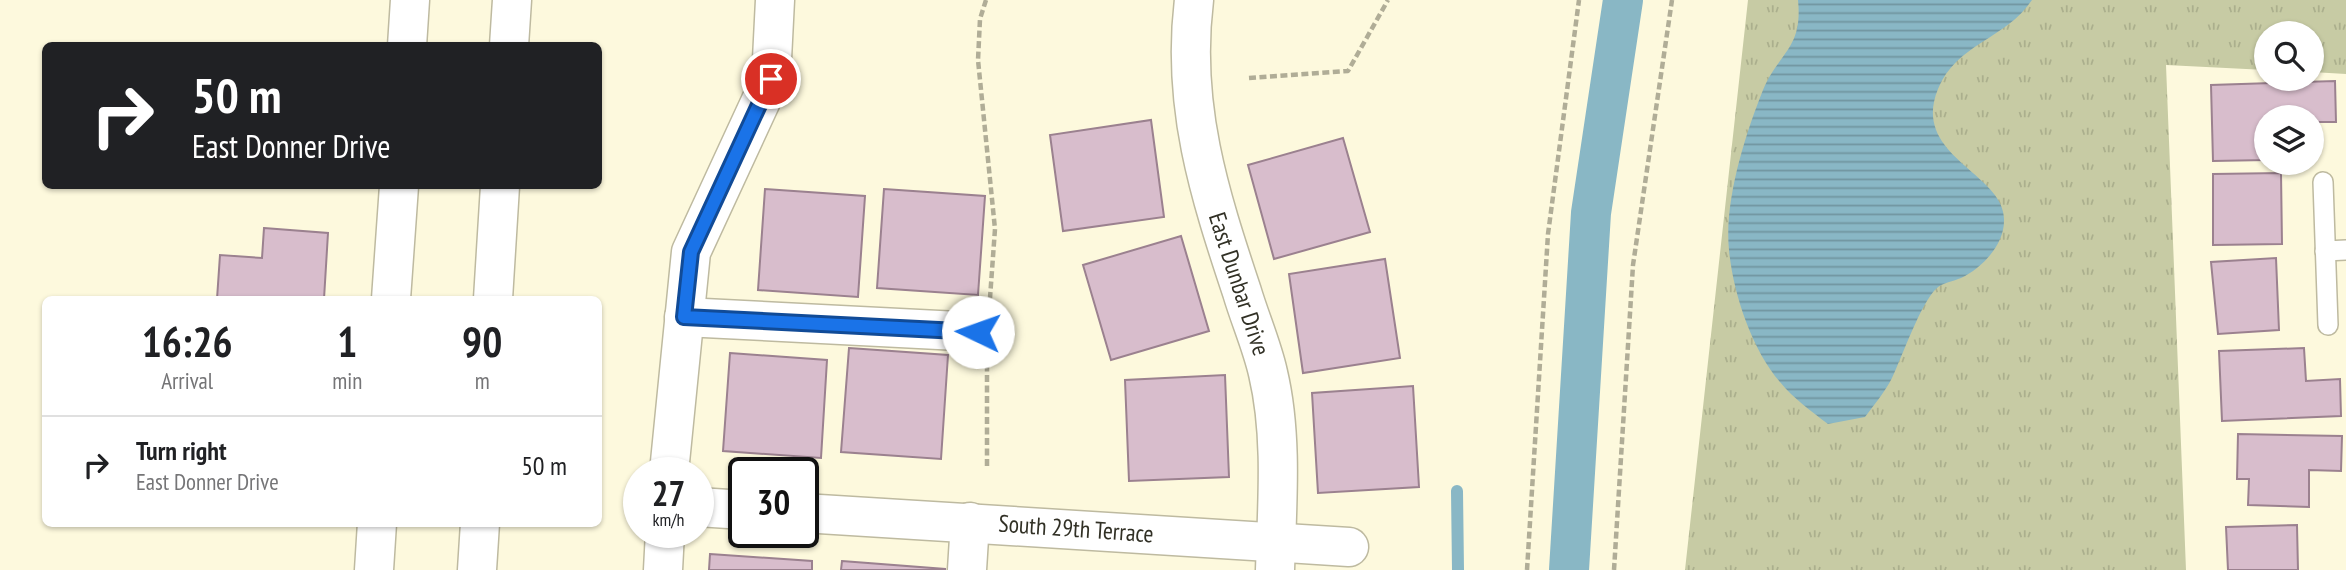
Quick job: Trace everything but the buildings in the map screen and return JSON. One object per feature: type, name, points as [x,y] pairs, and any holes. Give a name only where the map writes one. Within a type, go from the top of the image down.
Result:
[{"type":"street","points":[[408,42],[410,0]]},
{"type":"street","points":[[509,42],[512,0]]},
{"type":"street","points":[[670,457],[691,252],[771,79],[775,0]]},
{"type":"street","name":"East Dunbar Drive","points":[[1194,0],[1190,29],[1191,103],[1213,203],[1268,373],[1276,436],[1275,556]]},
{"type":"street","points":[[391,296],[398,189]]},
{"type":"street","points":[[493,296],[500,189]]},
{"type":"street","points":[[684,317],[985,335]]},
{"type":"street","name":"South 29th Terrace","points":[[819,514],[970,522],[1275,556],[1349,547]]},
{"type":"street","points":[[967,570],[970,522]]},
{"type":"street","points":[[374,570],[377,527]]},
{"type":"street","points":[[477,570],[480,527]]},
{"type":"street","points":[[663,570],[664,548]]},
{"type":"lane","points":[[2323,182],[2328,325]]},
{"type":"lane","points":[[2325,251],[2346,250]]},
{"type":"path","points":[[986,0],[980,19],[978,60],[995,229],[985,335],[987,466]]},
{"type":"path","points":[[1249,78],[1348,71],[1388,0]]},
{"type":"path","points":[[1527,570],[1548,234],[1579,0]]},
{"type":"path","points":[[1614,570],[1633,265],[1672,0]]},
{"type":"green space","points":[[1748,0],[2346,0],[2346,74],[2324,73],[2324,21],[2254,21],[2254,69],[2166,65],[2186,570],[1685,570]]},
{"type":"water","points":[[1798,0],[2032,0],[2009,24],[1957,61],[1938,89],[1933,112],[1937,132],[1947,148],[1991,190],[2001,204],[2004,221],[2000,239],[1990,255],[1977,268],[1961,278],[1939,286],[1931,295],[1918,317],[1889,383],[1865,417],[1828,424],[1785,388],[1761,354],[1740,302],[1729,250],[1728,231],[1737,168],[1763,90],[1797,29]]},
{"type":"waterway","points":[[1569,570],[1591,213],[1623,0]]},
{"type":"waterway","points":[[1457,491],[1458,570]]},
{"type":"route","points":[[771,79],[691,252],[684,317],[978,332]]}]
